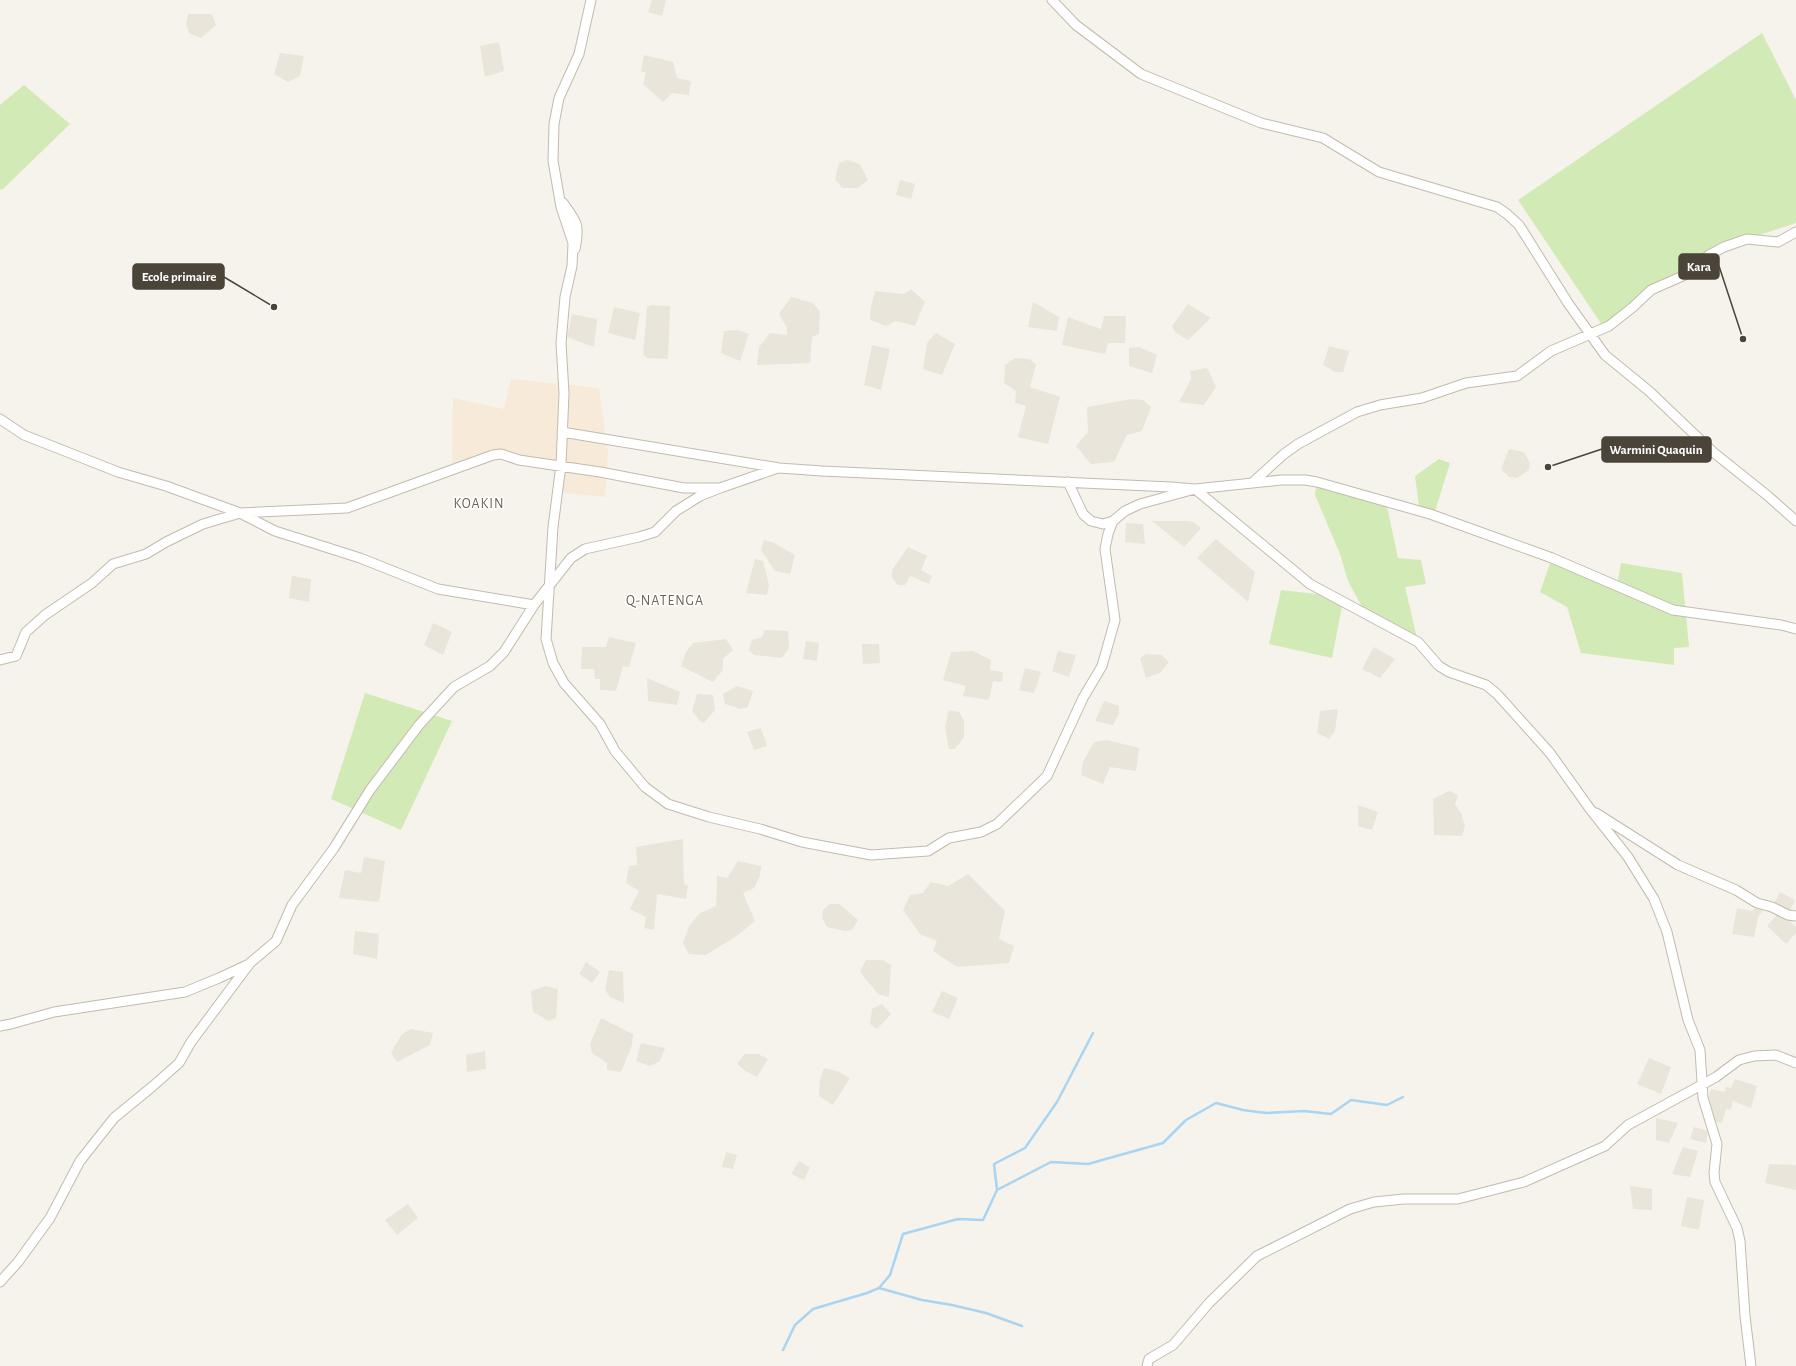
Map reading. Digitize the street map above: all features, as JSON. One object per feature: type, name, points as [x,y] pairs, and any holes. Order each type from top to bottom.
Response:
[{"type":"street","points":[[590,0],[579,54],[559,98],[554,124],[553,161],[559,199],[572,243],[572,266],[565,297],[561,344],[564,393],[561,465],[553,527],[546,639],[553,664],[564,683],[600,724],[615,751],[645,786],[668,804],[709,817],[760,829],[802,842],[871,855],[913,853],[928,850],[949,838],[981,832],[997,824],[1047,776],[1083,698],[1102,666],[1115,620],[1105,549],[1108,534],[1113,521]]},
{"type":"street","points":[[1052,0],[1076,25],[1141,74],[1258,122],[1323,138],[1379,172],[1498,207],[1519,225],[1589,334],[1605,355],[1649,390],[1713,452],[1768,496],[1796,521]]},
{"type":"street","points":[[1252,483],[1284,454],[1298,444],[1357,412],[1380,405],[1422,398],[1466,382],[1517,376],[1551,352],[1609,326],[1633,307],[1650,290],[1685,275],[1709,255],[1724,247],[1747,239],[1778,242],[1796,232]]},
{"type":"street","points":[[0,419],[24,436],[118,472],[166,486],[240,513],[275,531],[360,558],[438,589],[534,605]]},
{"type":"street","points":[[562,432],[779,468],[1195,489],[1281,480],[1305,480],[1317,482],[1430,514],[1552,558],[1673,610],[1781,625],[1796,630]]},
{"type":"street","points":[[0,660],[16,656],[26,632],[45,615],[92,583],[113,564],[146,554],[166,542],[203,524],[240,513],[347,508],[493,455],[501,454],[519,460],[561,465],[684,488],[720,488]]},
{"type":"street","points":[[0,1282],[18,1262],[50,1218],[80,1161],[114,1118],[179,1063],[191,1042],[250,963],[276,941],[292,905],[334,848],[370,790],[419,725],[454,687],[490,666],[504,652],[534,605],[571,558],[585,549],[655,532],[676,511],[700,496],[779,468]]},
{"type":"street","points":[[1068,482],[1083,514],[1091,522],[1103,524],[1113,521],[1125,511],[1140,504],[1195,489]]},
{"type":"street","points":[[1195,489],[1310,584],[1418,642],[1439,666],[1449,672],[1486,685],[1498,694],[1550,753],[1590,809],[1628,857],[1654,899],[1666,932],[1688,1020],[1700,1050],[1703,1098],[1717,1144],[1714,1173],[1715,1182],[1737,1228],[1740,1240],[1745,1316],[1752,1366]]},
{"type":"street","points":[[1590,809],[1678,865],[1736,890],[1757,903],[1772,907],[1788,915],[1796,916]]},
{"type":"street","points":[[0,1026],[54,1012],[185,992],[250,963]]},
{"type":"street","points":[[1147,1366],[1149,1359],[1173,1345],[1209,1303],[1257,1256],[1350,1209],[1374,1202],[1404,1199],[1458,1199],[1524,1182],[1605,1146],[1628,1125],[1716,1077],[1739,1060],[1754,1056],[1776,1055],[1796,1063]]},
{"type":"shaded area","points":[[652,0],[666,0],[662,16],[648,12]]},
{"type":"shaded area","points":[[188,14],[212,14],[216,25],[201,38],[189,33],[186,25]]},
{"type":"shaded area","points":[[499,42],[504,71],[485,77],[480,46]]},
{"type":"shaded area","points":[[280,53],[304,56],[300,76],[288,82],[274,74]]},
{"type":"shaded area","points":[[644,55],[673,62],[677,78],[691,81],[689,95],[672,93],[663,102],[643,84],[646,73],[641,71]]},
{"type":"shaded area","points":[[848,160],[860,164],[868,180],[858,188],[842,188],[835,179],[839,163]]},
{"type":"shaded area","points":[[900,180],[915,184],[911,199],[896,195]]},
{"type":"shaded area","points":[[911,289],[925,302],[915,326],[896,321],[886,326],[870,320],[871,307],[875,291],[904,294]]},
{"type":"shaded area","points":[[791,297],[813,303],[820,312],[819,334],[812,337],[810,363],[757,365],[759,347],[770,333],[787,335],[787,328],[779,314]]},
{"type":"shaded area","points":[[1033,302],[1059,317],[1057,331],[1028,327]]},
{"type":"shaded area","points":[[1188,304],[1211,318],[1188,340],[1176,333],[1172,326]]},
{"type":"shaded area","points":[[651,305],[670,306],[668,359],[647,358],[643,355],[647,307]]},
{"type":"shaded area","points":[[614,307],[640,313],[635,340],[608,333]]},
{"type":"shaded area","points":[[572,314],[597,319],[594,347],[567,337]]},
{"type":"shaded area","points":[[1104,316],[1126,316],[1125,343],[1108,343],[1105,354],[1062,345],[1068,317],[1101,329]]},
{"type":"shaded area","points":[[738,330],[749,334],[740,361],[721,353],[724,331]]},
{"type":"shaded area","points":[[936,333],[955,344],[942,375],[923,369],[927,343]]},
{"type":"shaded area","points":[[872,345],[890,349],[881,390],[864,385]]},
{"type":"shaded area","points":[[1329,346],[1349,351],[1343,372],[1335,372],[1323,365]]},
{"type":"shaded area","points":[[1139,347],[1157,355],[1152,373],[1129,366],[1129,348]]},
{"type":"shaded area","points":[[1015,358],[1029,359],[1036,364],[1030,387],[1060,397],[1048,444],[1018,437],[1026,406],[1015,403],[1016,391],[1004,383],[1005,365]]},
{"type":"shaded area","points":[[1207,368],[1216,387],[1204,405],[1179,402],[1191,379],[1190,371]]},
{"type":"shaded area","points":[[511,379],[599,388],[608,453],[605,497],[557,492],[561,465],[501,454],[452,469],[453,398],[504,409]]},
{"type":"shaded area","points":[[1132,399],[1143,400],[1151,407],[1142,431],[1127,435],[1114,462],[1091,464],[1076,446],[1088,432],[1087,407]]},
{"type":"shaded area","points":[[1509,449],[1524,452],[1530,463],[1529,470],[1517,478],[1509,477],[1501,469]]},
{"type":"shaded area","points":[[1152,521],[1187,521],[1193,522],[1201,528],[1184,547]]},
{"type":"shaded area","points":[[1126,523],[1143,524],[1145,544],[1125,542]]},
{"type":"shaded area","points":[[1216,539],[1255,572],[1248,602],[1197,558]]},
{"type":"shaded area","points":[[764,540],[774,543],[795,555],[790,574],[775,571],[761,550]]},
{"type":"shaded area","points":[[908,547],[927,556],[921,570],[932,576],[929,584],[910,576],[905,585],[898,585],[892,578],[892,570]]},
{"type":"shaded area","points":[[755,559],[763,561],[769,585],[767,595],[746,593]]},
{"type":"shaded area","points":[[292,576],[311,579],[309,602],[289,598]]},
{"type":"shaded area","points":[[433,623],[452,632],[443,655],[424,645]]},
{"type":"shaded area","points":[[765,630],[788,631],[789,648],[782,658],[754,655],[749,650],[752,640],[762,637]]},
{"type":"shaded area","points":[[609,637],[636,643],[629,667],[623,666],[616,691],[600,690],[600,679],[595,679],[594,669],[581,669],[582,647],[606,647]]},
{"type":"shaded area","points":[[726,639],[733,650],[723,659],[723,670],[713,682],[681,666],[686,652],[693,643]]},
{"type":"shaded area","points":[[806,641],[819,643],[817,661],[803,659]]},
{"type":"shaded area","points":[[862,644],[879,644],[880,663],[863,664]]},
{"type":"shaded area","points":[[1374,647],[1395,659],[1380,678],[1362,669]]},
{"type":"shaded area","points":[[973,651],[991,660],[990,670],[1003,672],[1002,682],[993,681],[989,700],[963,696],[966,686],[943,680],[951,652]]},
{"type":"shaded area","points":[[1058,651],[1076,655],[1069,677],[1052,671]]},
{"type":"shaded area","points":[[1146,654],[1162,655],[1169,662],[1160,673],[1146,678],[1140,658]]},
{"type":"shaded area","points":[[1025,668],[1041,672],[1034,693],[1019,690]]},
{"type":"shaded area","points":[[647,678],[680,692],[677,705],[648,701]]},
{"type":"shaded area","points":[[737,686],[753,691],[748,707],[740,709],[725,704],[723,694]]},
{"type":"shaded area","points":[[697,694],[713,695],[715,710],[704,723],[700,721],[692,711]]},
{"type":"shaded area","points":[[1104,701],[1119,706],[1119,713],[1113,725],[1095,721]]},
{"type":"shaded area","points":[[1338,709],[1335,731],[1329,739],[1317,733],[1320,711]]},
{"type":"shaded area","points":[[949,710],[959,712],[964,721],[964,737],[955,749],[949,749],[945,727]]},
{"type":"shaded area","points":[[761,728],[767,746],[754,750],[747,732]]},
{"type":"shaded area","points":[[1107,740],[1139,748],[1136,771],[1110,767],[1103,784],[1081,775],[1083,762],[1094,742]]},
{"type":"shaded area","points":[[1449,791],[1458,795],[1455,804],[1461,813],[1465,826],[1462,836],[1434,835],[1433,799]]},
{"type":"shaded area","points":[[1358,805],[1378,812],[1372,830],[1358,826]]},
{"type":"shaded area","points":[[683,839],[684,884],[688,886],[686,899],[657,894],[654,930],[644,928],[646,917],[630,909],[639,891],[626,883],[629,866],[637,865],[636,847]]},
{"type":"shaded area","points":[[364,857],[385,861],[379,902],[339,898],[345,870],[361,873]]},
{"type":"shaded area","points":[[738,861],[761,866],[760,876],[754,888],[743,893],[755,921],[738,935],[706,955],[689,954],[683,943],[689,926],[700,913],[716,906],[717,876],[727,878]]},
{"type":"shaded area","points":[[968,874],[1005,911],[999,939],[1014,946],[1009,963],[957,967],[933,951],[937,941],[920,934],[903,910],[910,895],[923,893],[931,882],[948,886]]},
{"type":"shaded area","points":[[1780,892],[1795,900],[1788,915],[1781,912],[1796,927],[1796,933],[1786,944],[1767,926],[1780,911],[1772,907]]},
{"type":"shaded area","points":[[830,904],[839,904],[858,920],[852,930],[845,931],[827,927],[822,918],[823,910]]},
{"type":"shaded area","points":[[1757,907],[1763,911],[1758,917],[1754,937],[1732,934],[1737,908],[1752,911]]},
{"type":"shaded area","points":[[355,931],[379,934],[377,959],[353,954]]},
{"type":"shaded area","points":[[866,960],[883,960],[891,965],[889,997],[878,994],[860,971]]},
{"type":"shaded area","points":[[586,962],[600,972],[592,983],[579,974]]},
{"type":"shaded area","points":[[609,970],[623,972],[624,1003],[610,997],[605,990]]},
{"type":"shaded area","points":[[545,986],[558,989],[556,1018],[549,1021],[533,1012],[531,991]]},
{"type":"shaded area","points":[[942,991],[958,998],[949,1019],[932,1012]]},
{"type":"shaded area","points":[[882,1004],[891,1014],[877,1029],[870,1024],[872,1009]]},
{"type":"shaded area","points":[[601,1018],[633,1034],[632,1045],[621,1072],[607,1070],[607,1063],[592,1053],[590,1044]]},
{"type":"shaded area","points":[[411,1029],[433,1033],[430,1045],[397,1062],[391,1053],[402,1034]]},
{"type":"shaded area","points":[[641,1043],[665,1048],[660,1061],[650,1066],[636,1061]]},
{"type":"shaded area","points":[[485,1051],[486,1069],[467,1072],[466,1055]]},
{"type":"shaded area","points":[[745,1054],[758,1054],[768,1059],[757,1077],[745,1071],[737,1064]]},
{"type":"shaded area","points":[[1649,1058],[1671,1067],[1661,1094],[1637,1084]]},
{"type":"shaded area","points":[[824,1068],[837,1071],[850,1078],[833,1105],[819,1096],[820,1079]]},
{"type":"shaded area","points":[[1735,1079],[1757,1086],[1751,1108],[1733,1101],[1731,1110],[1726,1109],[1722,1123],[1716,1122],[1708,1100],[1711,1089],[1725,1092],[1726,1087],[1731,1088]]},
{"type":"shaded area","points":[[1656,1118],[1678,1123],[1669,1143],[1656,1140]]},
{"type":"shaded area","points":[[1694,1127],[1708,1131],[1706,1143],[1690,1139]]},
{"type":"shaded area","points":[[1683,1147],[1698,1151],[1690,1177],[1672,1174]]},
{"type":"shaded area","points":[[726,1152],[737,1155],[733,1169],[722,1167]]},
{"type":"shaded area","points":[[799,1161],[810,1167],[804,1180],[791,1174]]},
{"type":"shaded area","points":[[1769,1164],[1796,1165],[1796,1190],[1765,1183]]},
{"type":"shaded area","points":[[1630,1186],[1652,1189],[1652,1210],[1633,1209]]},
{"type":"shaded area","points":[[1687,1197],[1704,1200],[1699,1230],[1681,1226]]},
{"type":"shaded area","points":[[408,1204],[418,1218],[397,1235],[385,1220]]},
{"type":"green space","points":[[1762,33],[1796,100],[1796,223],[1747,239],[1651,290],[1604,328],[1518,200]]},
{"type":"green space","points":[[24,85],[70,124],[2,190],[0,189],[0,105]]},
{"type":"green space","points":[[1439,459],[1450,463],[1435,511],[1419,506],[1415,476]]},
{"type":"green space","points":[[1317,482],[1386,502],[1398,558],[1421,560],[1426,584],[1405,587],[1418,642],[1366,614],[1348,581],[1340,554],[1315,495]]},
{"type":"green space","points":[[1552,558],[1617,586],[1621,563],[1682,573],[1689,647],[1674,648],[1674,665],[1581,653],[1567,607],[1540,592]]},
{"type":"green space","points":[[1281,590],[1333,596],[1343,601],[1332,658],[1269,644]]},
{"type":"green space","points":[[365,693],[452,721],[401,830],[331,799]]},
{"type":"waterway","points":[[997,1190],[994,1164],[1025,1148],[1057,1102],[1093,1033]]},
{"type":"waterway","points":[[783,1350],[795,1325],[813,1309],[879,1288],[890,1275],[903,1234],[958,1219],[983,1220],[997,1190],[1051,1162],[1088,1164],[1163,1143],[1186,1120],[1216,1103],[1243,1110],[1266,1113],[1304,1111],[1331,1114],[1351,1100],[1387,1105],[1403,1097]]},
{"type":"waterway","points":[[879,1288],[922,1300],[986,1313],[1022,1326]]},
{"type":"place","name":"Ecole primaire","points":[[274,307]]},
{"type":"place","name":"Kara","points":[[1743,339]]},
{"type":"place","name":"Warmini Quaquin","points":[[1548,467]]},
{"type":"district","name":"KOAKIN","points":[[479,504]]},
{"type":"district","name":"Q-NATENGA","points":[[665,601]]}]
